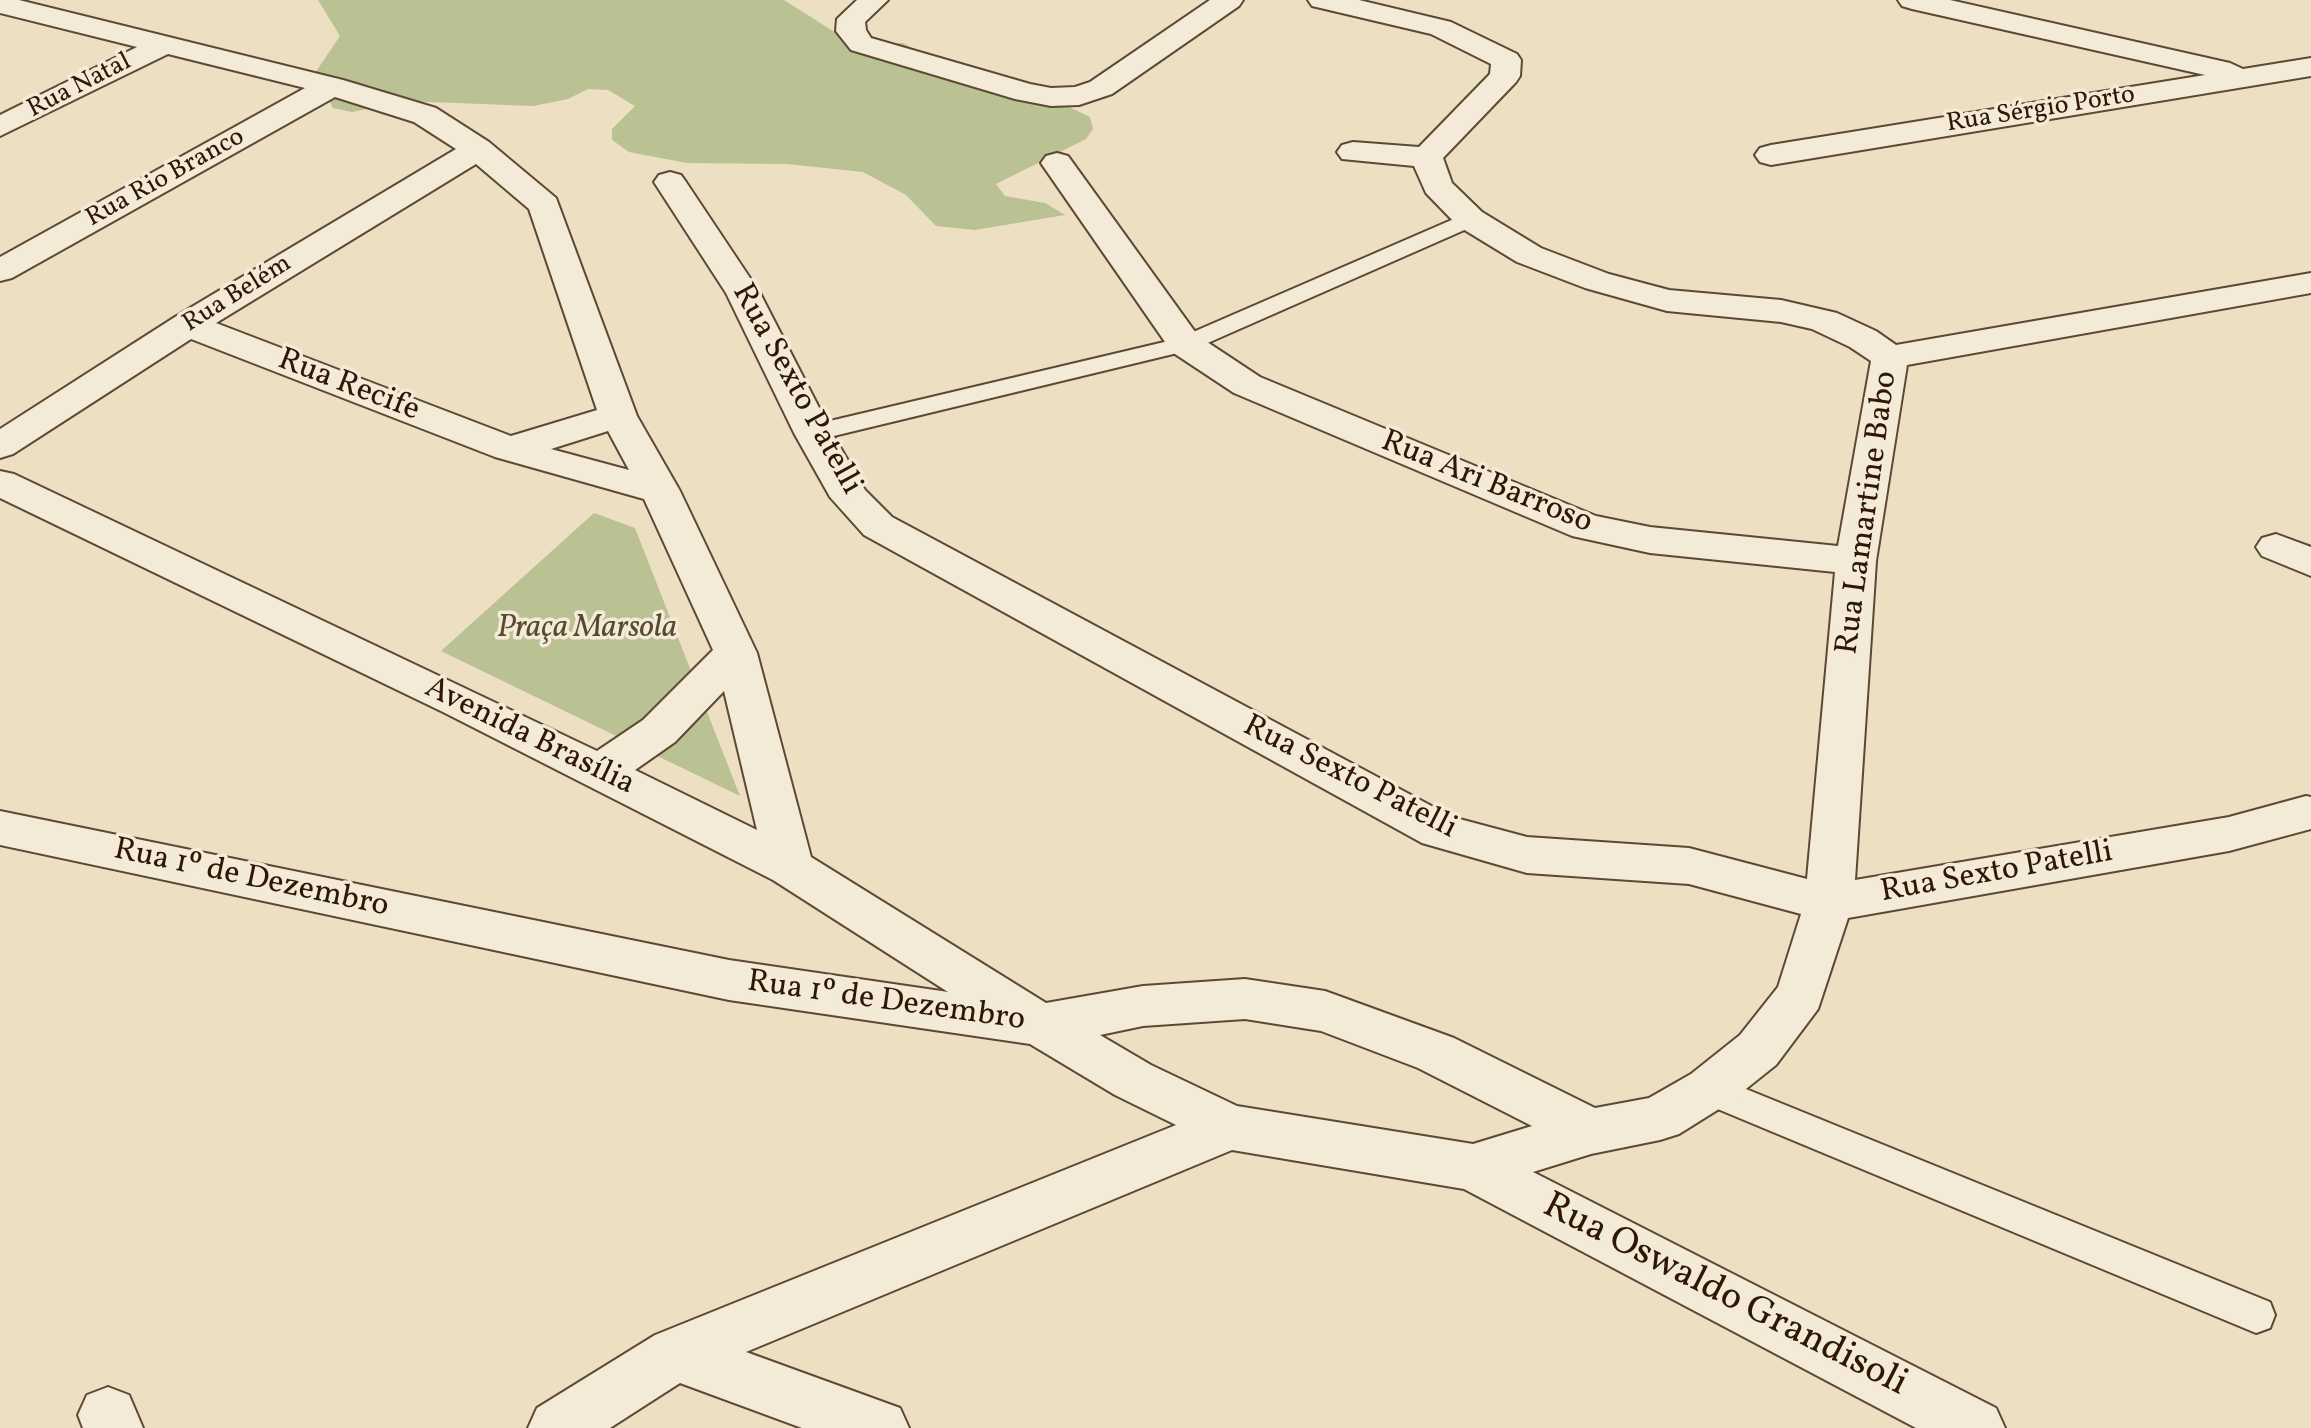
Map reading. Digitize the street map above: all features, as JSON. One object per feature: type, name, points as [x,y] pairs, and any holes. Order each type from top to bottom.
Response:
[{"type":"street","points":[[874,0],[851,19],[851,31],[861,44],[1026,93],[1051,97],[1079,96],[1101,88],[1229,0]]},
{"type":"street","points":[[1322,0],[1441,28],[1506,60],[1505,76],[1427,157],[1353,152]]},
{"type":"street","points":[[1912,0],[2252,77]]},
{"type":"street","points":[[2,7],[332,86],[425,115],[478,149],[544,205],[618,416],[660,491],[736,653],[790,867]]},
{"type":"street","name":"Rua Natal","points":[[0,127],[161,46]]},
{"type":"street","name":"Rua Sérgio Porto","points":[[1771,155],[2311,67]]},
{"type":"street","name":"Rua Rio Branco","points":[[0,271],[332,86]]},
{"type":"street","name":"Rua Belém","points":[[0,446],[188,325],[478,149]]},
{"type":"street","points":[[1427,157],[1437,186],[1470,219],[1529,255],[1597,281],[1667,300],[1781,311],[1824,321],[1863,339],[1890,357]]},
{"type":"street","name":"Rua Ari Barroso","points":[[1057,163],[1185,344],[1247,385],[1586,527],[1650,540],[1856,561]]},
{"type":"street","name":"Rua Sexto Patelli","points":[[670,182],[743,293],[813,433],[850,497],[878,526],[1438,831],[1527,855],[1689,866],[1829,903],[2229,834],[2309,812]]},
{"type":"street","name":"Rua Lamartine Babo","points":[[1829,903],[1856,561],[1890,357],[2311,283]]},
{"type":"street","name":"Rua Recife","points":[[188,325],[509,449],[660,491]]},
{"type":"street","points":[[509,449],[618,416]]},
{"type":"street","name":"Avenida Brasília","points":[[0,483],[460,702],[790,867],[1040,1025]]},
{"type":"street","points":[[598,772],[659,731],[736,653]]},
{"type":"street","name":"Rua 1º de Dezembro","points":[[0,828],[729,980],[1040,1025],[1133,1080],[1230,1127],[1473,1167],[1591,1131],[1660,1118],[1709,1089],[1758,1050],[1800,995],[1829,903]]},
{"type":"street","points":[[1040,1025],[1143,1006],[1245,999],[1325,1011],[1436,1053],[1591,1131]]},
{"type":"street","points":[[558,1428],[675,1354],[1230,1127]]},
{"type":"street","name":"Rua Oswaldo Grandisoli","points":[[1473,1167],[1975,1428]]},
{"type":"street","points":[[675,1354],[879,1428]]},
{"type":"lane","points":[[813,433],[1185,344],[1470,219]]},
{"type":"lane","points":[[1709,1089],[2256,1315]]},
{"type":"green space","points":[[318,0],[784,0],[844,38],[870,45],[903,43],[967,80],[1065,105],[1090,117],[1093,129],[1086,139],[996,184],[1005,196],[1045,203],[1065,215],[975,230],[936,226],[906,195],[863,172],[787,164],[687,163],[629,152],[612,140],[612,129],[635,106],[608,90],[588,89],[568,99],[533,106],[404,101],[352,112],[333,108],[315,73],[340,36]]},
{"type":"green space","name":"Praça Marsola","points":[[594,513],[635,528],[740,796],[441,651]]}]
